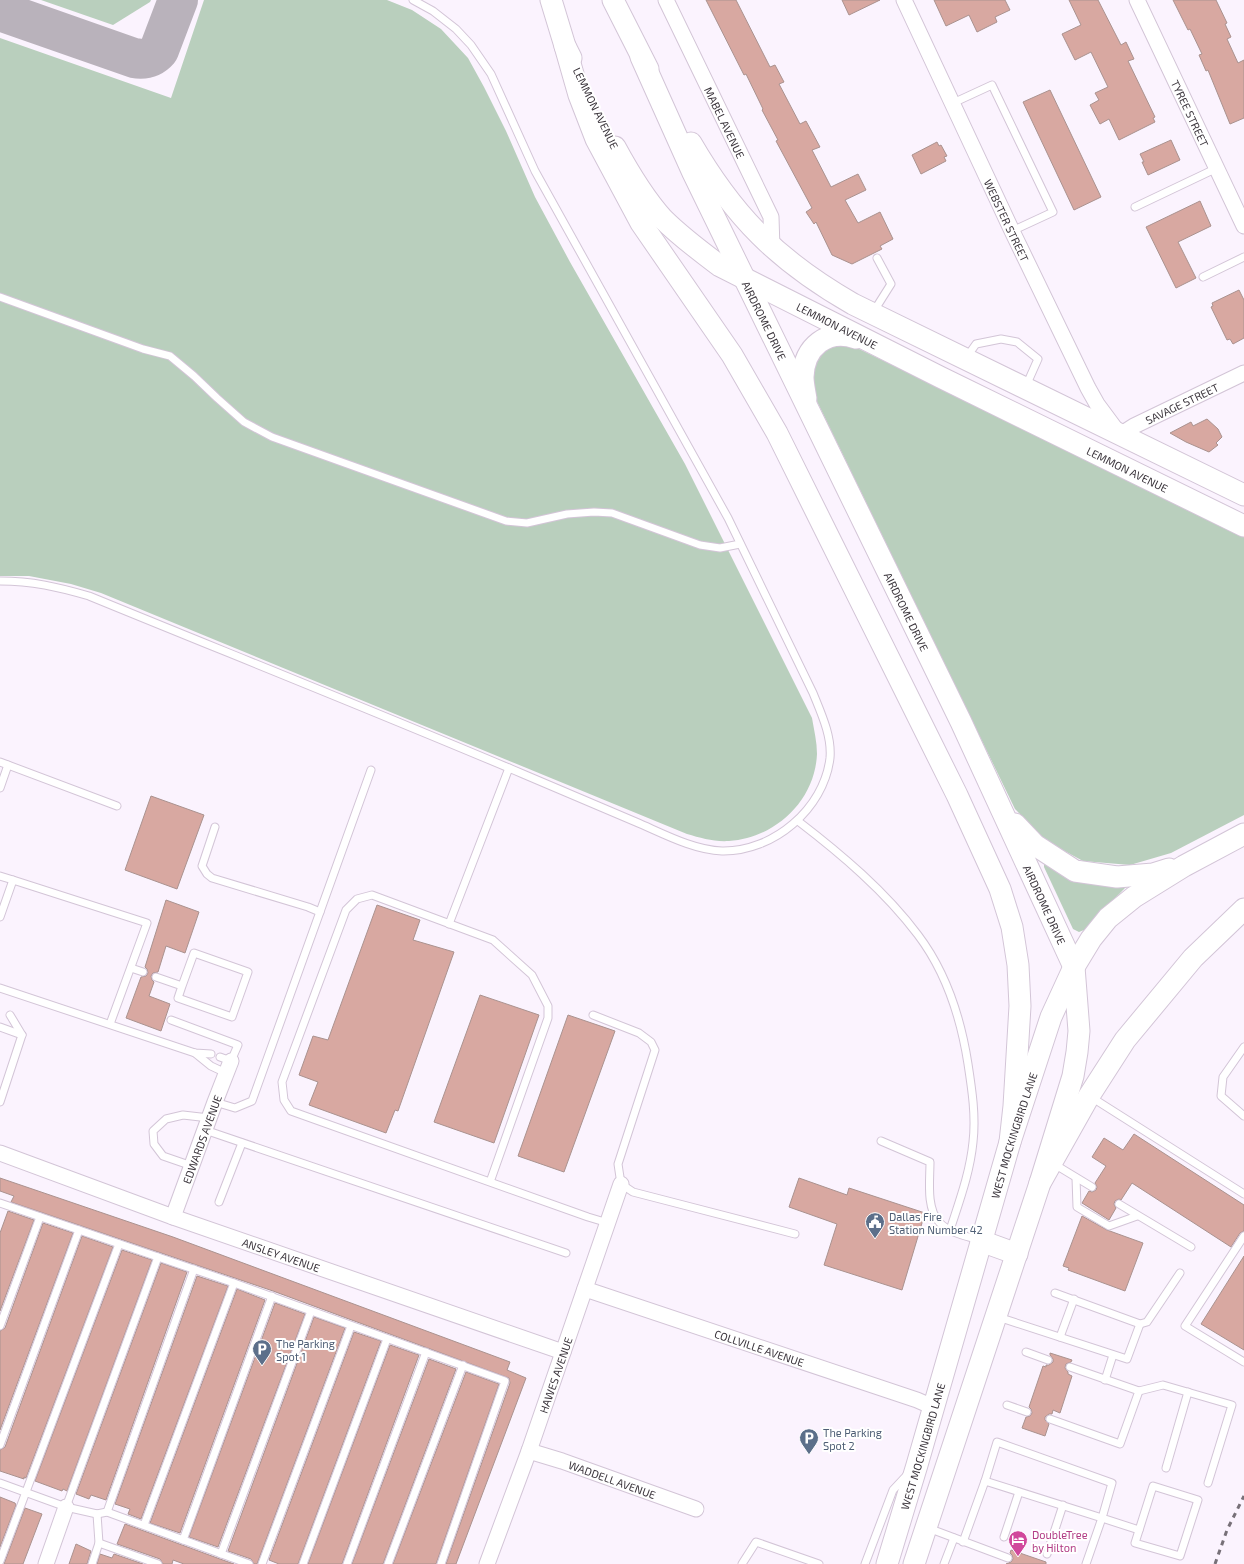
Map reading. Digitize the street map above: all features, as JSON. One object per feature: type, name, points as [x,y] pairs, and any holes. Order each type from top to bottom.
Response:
[{"type":"main road","name":"LEMMON AVENUE","points":[[551,0],[565,46],[611,141],[625,166],[662,218],[694,247],[720,266],[871,343],[1108,461],[1244,526]]},
{"type":"main road","points":[[613,0],[641,57],[695,150],[725,196],[740,215],[772,248],[802,272],[826,289],[873,313],[1244,495]]},
{"type":"main road","points":[[565,46],[579,95],[596,140],[642,223],[732,355],[767,414],[957,795],[1000,889],[1012,927],[1018,965],[1020,1006],[1014,1106],[1010,1142]]},
{"type":"main road","name":"AIRDROME DRIVE","points":[[641,57],[693,173],[808,411],[958,715],[1074,967],[1079,1031],[1077,1052],[1073,1076],[1040,1183]]},
{"type":"main road","points":[[808,411],[803,377],[806,360],[812,349],[822,340],[835,335],[847,335],[871,343]]},
{"type":"main road","points":[[1108,461],[1120,435]]},
{"type":"main road","points":[[1002,809],[1035,845],[1075,871],[1117,877],[1153,874],[1184,866]]},
{"type":"main road","name":"WEST MOCKINGBIRD LANE","points":[[886,1564],[917,1465],[1010,1142],[1051,1017],[1074,967],[1108,918],[1134,897],[1184,866],[1244,834]]},
{"type":"main road","points":[[914,1564],[1040,1183],[1089,1096],[1125,1040],[1193,958],[1244,909]]},
{"type":"main road","points":[[981,1241],[1017,1254]]},
{"type":"main road","points":[[901,1518],[927,1528]]},
{"type":"street","name":"MABEL AVENUE","points":[[666,0],[771,216],[772,248]]},
{"type":"street","name":"WEBSTER STREET","points":[[904,0],[1012,231],[1088,388],[1097,404],[1120,435]]},
{"type":"street","name":"TYREE STREET","points":[[1137,0],[1244,226]]},
{"type":"street","name":"SAVAGE STREET","points":[[1120,435],[1134,426],[1244,373]]},
{"type":"street","name":"EDWARDS AVENUE","points":[[173,1217],[215,1102],[226,1064]]},
{"type":"street","name":"ANSLEY AVENUE","points":[[0,1153],[173,1217],[563,1352]]},
{"type":"street","name":"HAWES AVENUE","points":[[487,1564],[529,1451],[621,1184]]},
{"type":"street","name":"COLLVILLE AVENUE","points":[[585,1289],[917,1400],[933,1407]]},
{"type":"street","name":"WADDELL AVENUE","points":[[529,1451],[696,1509]]},
{"type":"street","points":[[46,1564],[66,1507]]},
{"type":"lane","points":[[0,581],[58,587],[89,596],[509,768],[687,844],[721,851],[746,848],[775,837],[798,820],[813,803],[825,778],[830,756],[824,718],[740,544],[688,444],[566,230],[535,172],[491,74],[471,45],[456,29],[433,11],[413,0]]},
{"type":"lane","points":[[953,103],[992,85],[1053,212],[1012,231]]},
{"type":"lane","points":[[1135,207],[1216,168]]},
{"type":"lane","points":[[1203,277],[1244,256]]},
{"type":"lane","points":[[873,313],[891,284],[877,258]]},
{"type":"lane","points":[[0,297],[143,349],[170,356],[244,422],[272,437],[506,521],[527,523],[567,514],[594,512],[612,513],[700,545],[720,548],[740,544]]},
{"type":"lane","points":[[966,359],[976,344],[1001,339],[1017,342],[1038,359],[1026,388]]},
{"type":"lane","points":[[0,762],[117,806]]},
{"type":"lane","points":[[0,788],[8,765]]},
{"type":"lane","points":[[449,924],[509,768]]},
{"type":"lane","points":[[215,1102],[235,1108],[252,1101],[371,770]]},
{"type":"lane","points":[[798,820],[862,874],[908,924],[918,936],[938,969],[953,1002],[964,1041],[972,1090],[974,1118],[973,1142],[969,1168],[950,1230]]},
{"type":"lane","points":[[215,827],[202,866],[207,874],[212,878],[320,912]]},
{"type":"lane","points":[[0,876],[147,923],[110,1024]]},
{"type":"lane","points":[[0,917],[13,880]]},
{"type":"lane","points":[[490,1182],[548,1018],[548,1006],[532,976],[492,940],[372,895],[357,900],[346,910],[282,1082],[284,1100],[291,1112],[490,1182],[608,1223]]},
{"type":"lane","points":[[194,953],[248,972],[232,1017],[178,998],[182,986],[194,953]]},
{"type":"lane","points":[[131,968],[143,972]]},
{"type":"lane","points":[[156,977],[182,986]]},
{"type":"lane","points":[[0,988],[195,1053],[211,1054]]},
{"type":"lane","points":[[0,1102],[22,1035],[10,1015]]},
{"type":"lane","points":[[593,1015],[639,1033],[651,1042],[655,1050],[618,1164],[621,1184],[633,1192],[795,1234]]},
{"type":"lane","points":[[171,1020],[238,1045],[226,1064],[211,1066],[195,1053]]},
{"type":"lane","points":[[0,1027],[22,1035]]},
{"type":"lane","points":[[1244,1047],[1222,1077],[1221,1096],[1244,1116]]},
{"type":"lane","points":[[1089,1096],[1244,1194]]},
{"type":"lane","points":[[192,1166],[163,1156],[154,1144],[154,1131],[166,1119],[184,1115],[207,1124],[242,1143],[566,1253]]},
{"type":"lane","points":[[881,1141],[930,1162],[931,1203],[939,1222],[950,1230],[981,1241]]},
{"type":"lane","points":[[220,1202],[242,1143]]},
{"type":"lane","points":[[1052,1162],[1092,1187]]},
{"type":"lane","points":[[1076,1178],[1077,1207],[1109,1226],[1137,1216]]},
{"type":"lane","points":[[1119,1204],[1191,1247]]},
{"type":"lane","points":[[1,1205],[40,1216],[272,1296],[505,1381],[441,1564]]},
{"type":"lane","points":[[0,1326],[40,1216]]},
{"type":"lane","points":[[0,1445],[79,1230]]},
{"type":"lane","points":[[1244,1236],[1185,1326],[1244,1362]]},
{"type":"lane","points":[[0,1561],[119,1244]]},
{"type":"lane","points":[[66,1507],[158,1257]]},
{"type":"lane","points":[[107,1512],[194,1269]]},
{"type":"lane","points":[[1055,1293],[1140,1324],[1146,1322],[1180,1273]]},
{"type":"lane","points":[[144,1525],[234,1283]]},
{"type":"lane","points":[[183,1540],[272,1296]]},
{"type":"lane","points":[[1060,1337],[1074,1300]]},
{"type":"lane","points":[[221,1554],[311,1311]]},
{"type":"lane","points":[[996,1316],[1127,1359],[1140,1324]]},
{"type":"lane","points":[[262,1564],[351,1326]]},
{"type":"lane","points":[[303,1564],[387,1339]]},
{"type":"lane","points":[[346,1564],[426,1352]]},
{"type":"lane","points":[[1026,1352],[1048,1360]]},
{"type":"lane","points":[[1105,1380],[1113,1355]]},
{"type":"lane","points":[[388,1564],[463,1365]]},
{"type":"lane","points":[[1070,1367],[1139,1391],[1163,1385],[1232,1405],[1208,1483]]},
{"type":"lane","points":[[1050,1419],[1120,1444],[1139,1391]]},
{"type":"lane","points":[[1166,1468],[1188,1392]]},
{"type":"lane","points":[[1007,1404],[1027,1412]]},
{"type":"lane","points":[[963,1542],[997,1442],[1112,1483],[1102,1518],[1086,1562]]},
{"type":"lane","points":[[865,1564],[893,1490],[917,1465]]},
{"type":"lane","points":[[985,1481],[1139,1530]]},
{"type":"lane","points":[[0,1483],[66,1507],[97,1514],[107,1512],[249,1564]]},
{"type":"lane","points":[[1153,1486],[1198,1500],[1180,1556],[1135,1543],[1139,1530],[1153,1486]]},
{"type":"lane","points":[[1004,1538],[1019,1492]]},
{"type":"lane","points":[[1046,1554],[1063,1505]]},
{"type":"lane","points":[[92,1564],[99,1544],[97,1514]]},
{"type":"lane","points":[[927,1528],[1008,1558]]},
{"type":"lane","points":[[944,1564],[954,1538]]},
{"type":"lane","points":[[742,1564],[756,1542],[819,1564]]},
{"type":"lane","points":[[99,1544],[139,1561],[158,1564]]},
{"type":"green space","points":[[41,0],[151,0],[113,25]]},
{"type":"green space","points":[[204,0],[387,0],[412,10],[441,29],[468,58],[506,131],[535,197],[570,262],[685,464],[812,718],[817,750],[815,771],[809,787],[800,801],[790,814],[777,825],[762,833],[729,841],[713,840],[687,834],[101,593],[71,584],[29,576],[0,576],[0,38],[171,98]]},
{"type":"green space","points":[[838,345],[857,348],[1244,534],[1244,815],[1171,853],[1130,865],[1083,861],[1046,841],[1015,809],[808,383],[822,351]]},
{"type":"green space","points":[[1044,864],[1049,864],[1125,885],[1126,887],[1084,930],[1079,932],[1073,929],[1044,867]]},
{"type":"building","points":[[706,0],[736,0],[770,67],[775,65],[784,82],[779,84],[800,124],[806,121],[820,147],[812,150],[831,187],[858,174],[866,190],[845,200],[858,223],[880,212],[893,239],[880,246],[882,249],[852,264],[832,255],[816,222],[814,224],[806,212],[812,208],[776,141],[778,140],[762,110],[763,109],[746,74],[744,75]]},
{"type":"building","points":[[842,0],[880,0],[849,15]]},
{"type":"building","points":[[934,0],[1005,0],[1010,10],[995,17],[997,22],[977,32],[969,15],[946,26]]},
{"type":"building","points":[[1069,0],[1098,0],[1121,45],[1126,42],[1134,59],[1128,61],[1155,117],[1153,118],[1155,122],[1119,140],[1109,119],[1100,124],[1090,105],[1099,100],[1095,93],[1108,87],[1091,52],[1075,60],[1062,34],[1081,25]]},
{"type":"building","points":[[1173,0],[1216,0],[1227,23],[1225,24],[1231,37],[1227,39],[1238,63],[1244,60],[1244,118],[1230,124],[1208,70],[1206,71],[1199,55],[1202,54],[1190,29],[1188,30]]},
{"type":"building","points":[[1050,90],[1101,197],[1074,210],[1023,102]]},
{"type":"building","points":[[1171,140],[1180,160],[1148,175],[1140,154]]},
{"type":"building","points":[[937,142],[939,146],[941,145],[947,156],[944,157],[946,161],[921,174],[912,155]]},
{"type":"building","points":[[1200,201],[1211,226],[1178,242],[1196,278],[1176,288],[1146,227]]},
{"type":"building","points":[[1239,290],[1244,300],[1244,338],[1233,344],[1230,339],[1227,340],[1211,307],[1213,306],[1212,303]]},
{"type":"building","points":[[1207,419],[1218,429],[1222,437],[1216,443],[1218,445],[1209,452],[1170,433],[1191,422],[1193,426]]},
{"type":"building","points":[[151,796],[204,815],[177,889],[125,870]]},
{"type":"building","points":[[166,900],[199,912],[185,953],[166,946],[158,972],[153,973],[151,976],[154,982],[149,996],[170,1004],[161,1031],[126,1018],[141,977],[146,976],[148,973],[145,967]]},
{"type":"building","points":[[377,905],[420,920],[413,940],[454,952],[398,1111],[395,1110],[386,1133],[309,1105],[318,1082],[299,1075],[313,1036],[328,1040]]},
{"type":"building","points":[[480,995],[539,1015],[494,1143],[434,1122]]},
{"type":"building","points":[[568,1015],[615,1031],[564,1172],[518,1156]]},
{"type":"building","points":[[1134,1134],[1244,1205],[1244,1231],[1240,1233],[1231,1247],[1132,1183],[1121,1200],[1119,1199],[1115,1201],[1114,1204],[1116,1208],[1109,1220],[1082,1203],[1089,1191],[1092,1192],[1096,1190],[1097,1187],[1095,1183],[1106,1166],[1092,1157],[1104,1138],[1123,1150]]},
{"type":"building","points":[[0,1178],[173,1237],[510,1362],[507,1370],[526,1378],[456,1564],[446,1564],[510,1383],[509,1378],[273,1291],[11,1202],[14,1196],[0,1191]]},
{"type":"building","name":"Dallas Fire Station Number 42","points":[[799,1178],[847,1195],[849,1188],[925,1213],[902,1290],[824,1265],[837,1224],[789,1207]]},
{"type":"building","points":[[8,1211],[34,1220],[0,1311],[0,1233]]},
{"type":"building","points":[[1082,1216],[1107,1230],[1143,1243],[1125,1291],[1068,1270],[1069,1268],[1063,1266]]},
{"type":"building","points":[[43,1223],[73,1233],[0,1430],[0,1331],[5,1328]]},
{"type":"building","points":[[82,1236],[113,1247],[26,1478],[24,1477],[24,1479],[0,1471],[0,1450],[5,1447]]},
{"type":"building","points":[[122,1250],[152,1260],[67,1491],[63,1489],[62,1491],[35,1481]]},
{"type":"building","points":[[1244,1256],[1244,1350],[1201,1324]]},
{"type":"building","points":[[161,1263],[187,1272],[106,1500],[91,1495],[89,1499],[76,1494]]},
{"type":"building","points":[[197,1276],[228,1286],[141,1519],[128,1514],[130,1509],[115,1504]]},
{"type":"building","points":[[237,1289],[265,1300],[180,1533],[150,1523]]},
{"type":"building","points":[[275,1303],[305,1314],[218,1547],[189,1537]]},
{"type":"building","points":[[314,1317],[345,1328],[257,1564],[254,1564],[251,1559],[228,1551]]},
{"type":"building","points":[[354,1332],[381,1341],[298,1564],[279,1564],[269,1560]]},
{"type":"building","points":[[390,1345],[419,1355],[342,1564],[308,1564]]},
{"type":"building","points":[[1050,1353],[1072,1360],[1066,1364],[1065,1368],[1068,1374],[1072,1376],[1060,1413],[1053,1410],[1052,1414],[1045,1417],[1045,1420],[1049,1424],[1045,1436],[1022,1428],[1026,1417],[1030,1416],[1032,1413],[1029,1407],[1043,1366],[1046,1367],[1046,1365],[1053,1362]]},
{"type":"building","points":[[429,1359],[456,1369],[383,1564],[352,1564]]},
{"type":"building","points":[[466,1372],[499,1384],[436,1564],[393,1564]]},
{"type":"building","points":[[0,1497],[15,1503],[16,1505],[0,1547]]},
{"type":"building","points":[[25,1508],[42,1514],[23,1564],[4,1564]]},
{"type":"building","points":[[125,1524],[234,1564],[184,1564],[173,1560],[172,1564],[163,1564],[160,1559],[117,1544]]},
{"type":"building","points":[[76,1544],[91,1551],[87,1564],[69,1564]]},
{"type":"building","name":"DoubleTree by Hilton","points":[[1011,1550],[1046,1562],[1046,1564],[1006,1564],[1011,1562],[1013,1559],[1010,1553]]},
{"type":"building","points":[[100,1554],[112,1558],[114,1554],[143,1564],[97,1564]]},
{"type":"taxiway","points":[[0,11],[134,58],[142,59],[151,57],[159,50],[178,0]]},
{"type":"railway","points":[[1215,1564],[1227,1530],[1244,1496]]},
{"type":"place","name":"Dallas Fire Station Number 42","points":[[875,1239]]},
{"type":"place","name":"The Parking Spot 1","points":[[262,1366]]},
{"type":"place","name":"The Parking Spot 2","points":[[809,1455]]},
{"type":"place","name":"DoubleTree by Hilton","points":[[1018,1557]]}]
